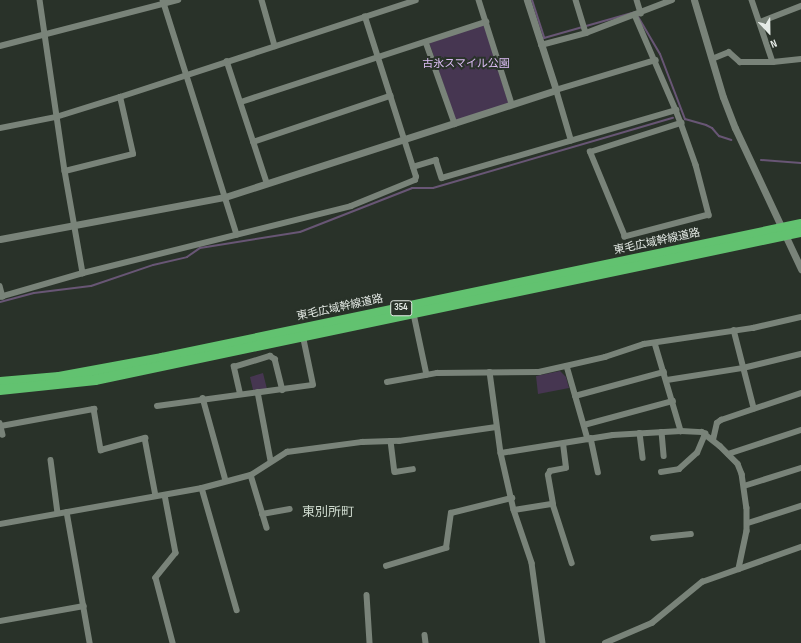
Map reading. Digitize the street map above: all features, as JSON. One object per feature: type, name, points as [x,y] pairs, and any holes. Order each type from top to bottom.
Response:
[{"type":"highway","name":"東毛広域幹線道路","points":[[0,390],[95,380],[414,314],[785,231],[801,224]]},
{"type":"highway","name":"東毛広域幹線道路","points":[[0,382],[59,377],[162,358],[785,231],[801,232]]},
{"type":"street","points":[[40,0],[56,117],[83,273]]},
{"type":"street","points":[[0,46],[163,2],[178,0]]},
{"type":"street","points":[[262,0],[275,46]]},
{"type":"street","points":[[0,128],[56,117],[365,18],[414,0]]},
{"type":"street","points":[[479,0],[512,104]]},
{"type":"street","points":[[527,0],[571,141]]},
{"type":"street","points":[[576,0],[586,32]]},
{"type":"street","points":[[637,0],[641,13]]},
{"type":"street","points":[[541,45],[586,32],[641,13],[672,0]]},
{"type":"street","points":[[694,0],[735,128],[785,231],[801,269]]},
{"type":"street","points":[[752,0],[773,62]]},
{"type":"street","points":[[163,2],[237,235]]},
{"type":"street","points":[[760,22],[801,6]]},
{"type":"street","points":[[635,15],[656,60],[681,123],[696,165],[709,215],[625,237],[590,152],[681,123]]},
{"type":"street","points":[[0,286],[1,297],[83,273],[351,206],[415,180],[413,167],[405,140],[365,18]]},
{"type":"street","points":[[241,102],[486,22]]},
{"type":"street","points":[[426,42],[455,124]]},
{"type":"street","points":[[712,59],[730,52],[740,62],[773,62],[801,59]]},
{"type":"street","points":[[0,239],[225,197],[455,124],[556,90],[656,60]]},
{"type":"street","points":[[227,61],[267,183]]},
{"type":"street","points":[[253,142],[390,96]]},
{"type":"street","points":[[65,171],[133,154],[120,97]]},
{"type":"street","points":[[413,167],[436,160],[442,178],[676,110]]},
{"type":"street","points":[[414,314],[427,375]]},
{"type":"street","points":[[388,382],[427,375],[490,372],[534,372],[567,366],[655,343],[801,317]]},
{"type":"street","points":[[734,330],[754,408]]},
{"type":"street","points":[[157,406],[203,398],[283,390],[313,385],[303,337]]},
{"type":"street","points":[[655,343],[681,431]]},
{"type":"street","points":[[667,380],[743,368],[801,354]]},
{"type":"street","points":[[240,394],[234,367],[270,356],[276,359],[283,390]]},
{"type":"street","points":[[567,366],[575,396],[590,439],[598,472]]},
{"type":"street","points":[[490,372],[496,427],[501,453],[514,510],[532,563],[543,643]]},
{"type":"street","points":[[575,396],[664,372]]},
{"type":"street","points":[[258,392],[271,461]]},
{"type":"street","points":[[713,440],[718,421],[801,393]]},
{"type":"street","points":[[203,398],[226,481]]},
{"type":"street","points":[[584,424],[673,401]]},
{"type":"street","points":[[3,435],[0,424],[94,409],[101,450],[145,438],[156,496]]},
{"type":"street","points":[[0,524],[202,488],[251,475],[287,452],[362,442],[391,442],[496,427]]},
{"type":"street","points":[[728,454],[801,430]]},
{"type":"street","points":[[501,453],[640,433],[681,431],[705,434],[728,454],[740,468],[744,486],[748,523],[739,569]]},
{"type":"street","points":[[662,432],[664,456]]},
{"type":"street","points":[[640,433],[643,458]]},
{"type":"street","points":[[661,472],[679,469],[697,453],[705,434]]},
{"type":"street","points":[[391,442],[395,472],[413,469]]},
{"type":"street","points":[[563,445],[566,468],[550,471],[548,475],[553,504],[572,563]]},
{"type":"street","points":[[51,460],[58,513]]},
{"type":"street","points":[[744,486],[801,468]]},
{"type":"street","points":[[251,475],[267,528]]},
{"type":"street","points":[[202,488],[237,610]]},
{"type":"street","points":[[165,495],[176,553],[156,578],[173,643]]},
{"type":"street","points":[[386,566],[446,548],[451,513],[512,498]]},
{"type":"street","points":[[514,510],[553,504]]},
{"type":"street","points":[[748,523],[801,506]]},
{"type":"street","points":[[262,514],[290,509]]},
{"type":"street","points":[[67,512],[90,643]]},
{"type":"street","points":[[653,538],[690,534]]},
{"type":"street","points":[[605,643],[652,623],[702,582],[801,547]]},
{"type":"street","points":[[367,595],[370,643]]},
{"type":"street","points":[[0,621],[84,606]]},
{"type":"street","points":[[425,635],[426,643]]},
{"type":"green space","name":"古氷スマイル公園","points":[[484,25],[509,105],[456,121],[429,42]]},
{"type":"green space","points":[[560,371],[566,377],[569,388],[538,394],[536,376]]},
{"type":"green space","points":[[263,373],[267,389],[253,390],[250,377]]},
{"type":"waterway","points":[[532,0],[544,38],[635,12]]},
{"type":"waterway","points":[[637,15],[660,54],[685,119],[706,125],[712,128],[719,136],[731,140]]},
{"type":"waterway","points":[[0,302],[34,293],[91,286],[153,265],[187,257],[200,248],[300,232],[412,188],[433,188],[673,118]]},
{"type":"waterway","points":[[761,160],[801,163]]},
{"type":"district","name":"東別所町","points":[[328,512]]}]
